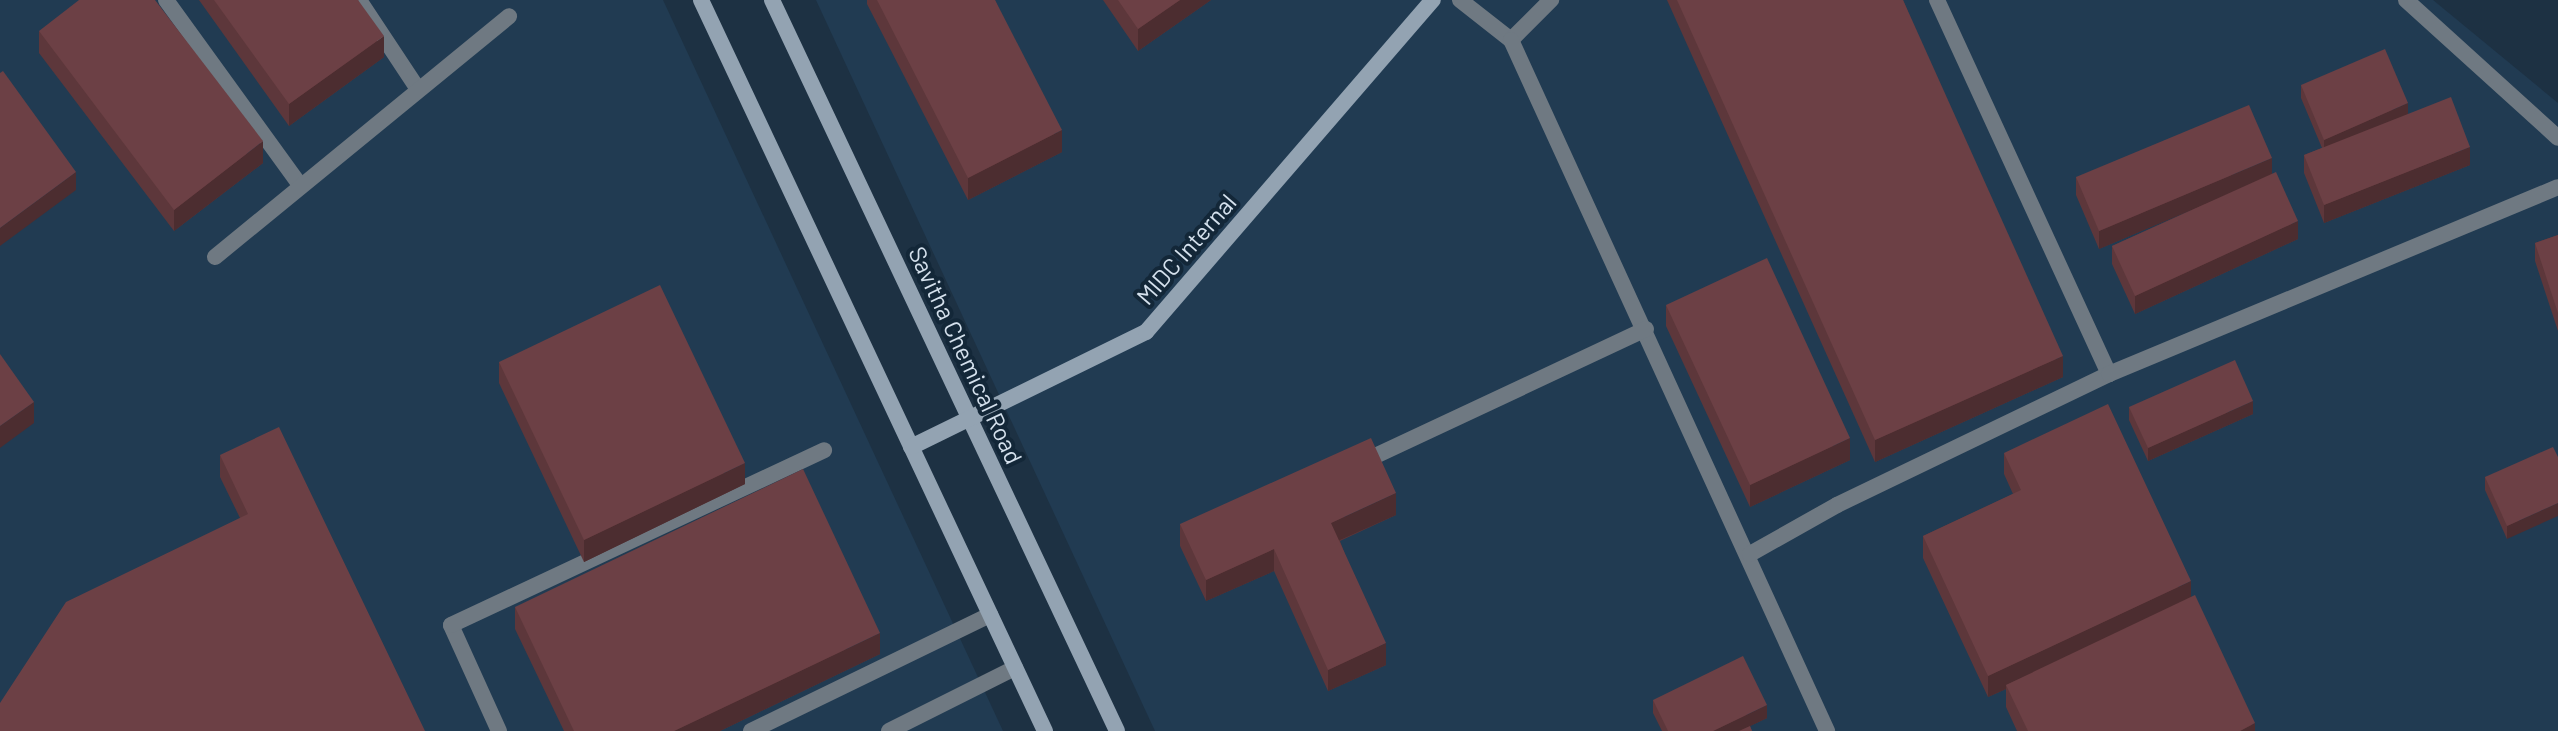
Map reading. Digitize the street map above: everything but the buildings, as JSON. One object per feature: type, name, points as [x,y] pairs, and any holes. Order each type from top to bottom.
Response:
[{"type":"main road","points":[[701,0],[1045,731]]},
{"type":"main road","name":"Savitha Chemical Road","points":[[772,0],[1117,731]]},
{"type":"main road","name":"MIDC Internal","points":[[911,447],[1146,332],[1433,0]]},
{"type":"lane","points":[[166,0],[299,184]]},
{"type":"lane","points":[[359,0],[418,89]]},
{"type":"lane","points":[[1460,0],[1511,40],[1750,554],[1827,731]]},
{"type":"lane","points":[[1511,40],[1551,0]]},
{"type":"lane","points":[[1937,0],[2109,374]]},
{"type":"lane","points":[[2406,0],[2558,138]]},
{"type":"lane","points":[[215,257],[299,184],[509,16]]},
{"type":"lane","points":[[1750,554],[1837,505],[2109,374],[2558,187]]},
{"type":"lane","points":[[1336,474],[1646,329]]},
{"type":"lane","points":[[499,731],[451,625],[824,450]]},
{"type":"lane","points":[[751,731],[990,615]]},
{"type":"lane","points":[[889,731],[1015,668]]},
{"type":"shaded area","points":[[0,0],[663,0],[1003,731],[0,731]]},
{"type":"shaded area","points":[[816,0],[2433,0],[2558,103],[2558,731],[1155,731]]}]
